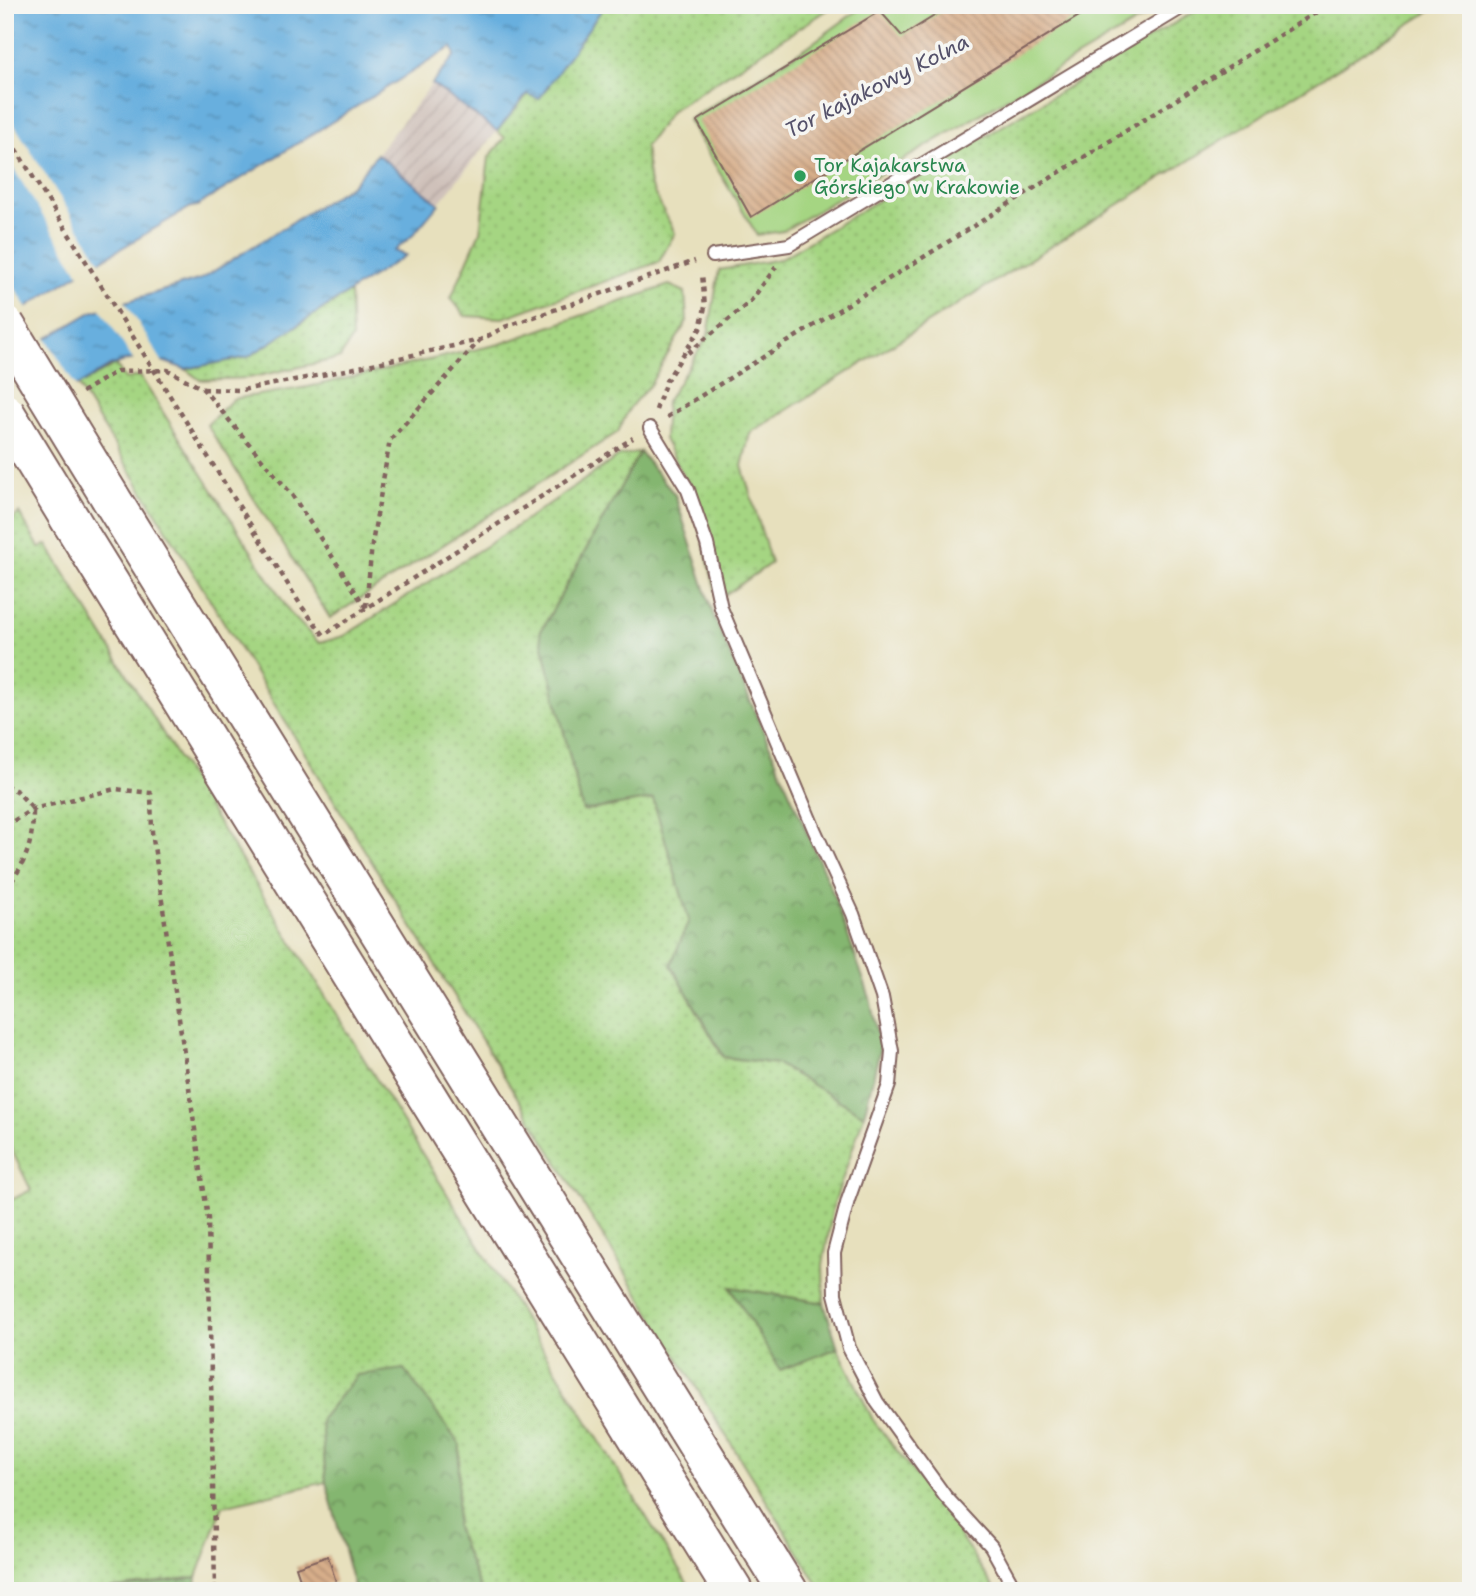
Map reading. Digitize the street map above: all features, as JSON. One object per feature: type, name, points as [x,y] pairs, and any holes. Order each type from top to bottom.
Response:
[{"type":"highway","points":[[5,325],[788,1591]]},
{"type":"highway","points":[[5,414],[733,1591]]},
{"type":"lane","points":[[707,258],[789,245],[1186,5]]},
{"type":"lane","points":[[650,428],[688,490],[707,544],[721,608],[814,829],[853,914],[882,997],[892,1051],[889,1085],[848,1200],[834,1253],[835,1294],[849,1348],[877,1402],[945,1496],[991,1546],[1016,1591]]},
{"type":"path","points":[[5,132],[302,607],[324,635],[1328,5]]},
{"type":"path","points":[[684,355],[750,302],[770,277],[789,245]]},
{"type":"path","points":[[203,389],[242,390],[480,340],[505,327],[707,258],[705,307],[700,329],[666,381],[650,428]]},
{"type":"path","points":[[366,608],[372,544],[390,440],[480,340]]},
{"type":"path","points":[[117,371],[167,370],[203,389],[292,495],[366,608]]},
{"type":"path","points":[[5,785],[17,791],[33,809],[33,831],[23,867],[5,891]]},
{"type":"path","points":[[5,826],[33,809],[115,789],[151,793],[152,832],[208,1219],[215,1591]]},
{"type":"shaded area","points":[[432,84],[497,131],[412,236],[352,185]]},
{"type":"green space","points":[[605,5],[835,5],[672,110],[645,147],[650,185],[675,233],[659,262],[503,318],[465,316],[451,298],[480,232],[489,157],[505,138],[497,131],[528,94],[539,99]]},
{"type":"green space","name":"Tor Kajakarstwa Górskiego w Krakowie","points":[[865,5],[1165,5],[783,231],[757,235],[688,120],[807,47]]},
{"type":"green space","points":[[1205,5],[1440,5],[750,433],[742,466],[771,563],[718,600],[689,486],[664,439],[666,402],[708,336],[719,270],[780,259]]},
{"type":"green space","points":[[669,285],[685,292],[687,321],[650,385],[630,407],[618,432],[330,618],[207,425],[233,399],[308,387],[500,344]]},
{"type":"green space","points":[[350,292],[352,338],[340,358],[249,378],[200,380],[185,369],[248,357]]},
{"type":"green space","points":[[116,364],[125,379],[140,376],[291,614],[319,643],[344,636],[517,526],[619,456],[640,452],[540,633],[583,811],[653,799],[689,920],[671,965],[723,1057],[777,1064],[864,1115],[833,1207],[823,1265],[824,1303],[731,1287],[780,1370],[838,1348],[873,1420],[944,1511],[996,1591],[822,1591],[78,386]]},
{"type":"green space","points":[[640,452],[675,495],[714,617],[833,893],[870,998],[880,1049],[864,1115],[777,1064],[724,1057],[671,965],[689,920],[653,799],[583,811],[540,633]]},
{"type":"green space","points":[[19,513],[39,547],[47,545],[692,1591],[481,1591],[456,1527],[460,1445],[321,1419],[326,1482],[223,1506],[197,1577],[94,1591],[5,1591],[5,1203],[31,1190],[5,1136],[5,527]]},
{"type":"green space","points":[[730,1287],[824,1303],[838,1348],[780,1370]]},
{"type":"green space","points":[[404,1369],[460,1445],[456,1527],[481,1591],[355,1591],[326,1482],[321,1419],[357,1375]]},
{"type":"green space","points":[[197,1577],[194,1591],[94,1591]]},
{"type":"water","points":[[5,5],[605,5],[539,99],[527,94],[497,131],[432,84],[455,55],[452,47],[197,206],[191,207],[78,274],[5,321]]},
{"type":"water","points":[[377,154],[439,204],[412,236],[394,251],[406,255],[248,357],[185,369],[165,362],[128,360],[110,366],[5,431],[5,363],[92,312],[201,279],[352,185]]},
{"type":"pier","points":[[5,110],[102,264],[81,277],[5,155]]},
{"type":"pier","points":[[5,272],[29,310],[5,325]]},
{"type":"pier","points":[[123,298],[165,366],[135,363],[99,306]]},
{"type":"pier","points":[[44,335],[78,390],[5,434],[5,359]]},
{"type":"building","name":"Tor Kajakarstwa Górskiego w Krakowie","points":[[952,5],[1097,5],[751,217],[697,121],[880,11],[902,36]]},
{"type":"building","points":[[328,1556],[336,1582],[304,1591],[296,1567]]},
{"type":"place","name":"Tor Kajakarstwa Górskiego w Krakowie","points":[[800,176]]},
{"type":"water label","name":"Tor kajakowy Kolna","points":[[877,86]]}]
